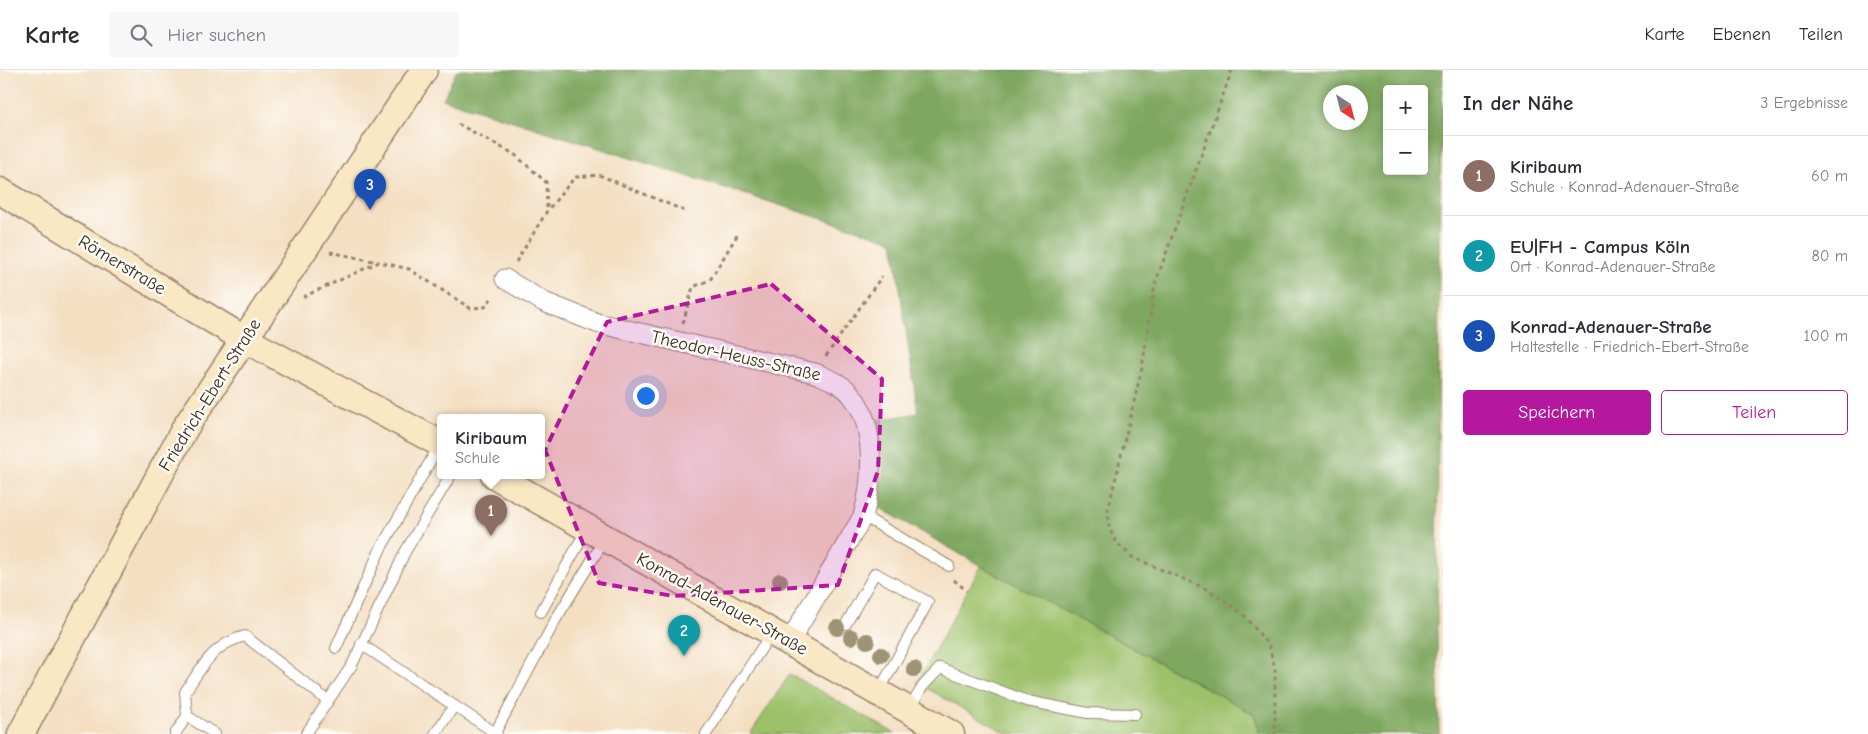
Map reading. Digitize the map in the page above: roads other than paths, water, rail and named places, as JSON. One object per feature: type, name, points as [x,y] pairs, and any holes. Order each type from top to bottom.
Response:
[{"type":"street","name":"Friedrich-Ebert-Straße","points":[[21,734],[185,428],[424,70]]},
{"type":"street","name":"Römerstraße","points":[[0,191],[244,339]]},
{"type":"street","name":"Theodor-Heuss-Straße","points":[[505,279],[544,302],[597,324],[815,373],[836,382],[853,397],[864,418],[869,442],[870,494],[863,516],[781,636]]},
{"type":"street","points":[[244,339],[437,441]]},
{"type":"street","name":"Konrad-Adenauer-Straße","points":[[501,479],[951,734]]},
{"type":"lane","points":[[336,648],[380,550],[437,450]]},
{"type":"lane","points":[[306,734],[352,664],[405,552],[449,479]]},
{"type":"lane","points":[[863,516],[949,566]]},
{"type":"lane","points":[[361,644],[425,684],[454,706],[496,733],[556,620],[596,534]]},
{"type":"lane","points":[[541,612],[596,534]]},
{"type":"lane","points":[[846,624],[875,573],[928,602],[877,693]]},
{"type":"lane","points":[[175,734],[187,716],[185,692],[213,652],[232,639],[245,636],[328,702]]},
{"type":"lane","points":[[706,734],[781,636]]},
{"type":"lane","points":[[908,710],[923,686],[940,668],[1027,700],[1088,714],[1135,714]]},
{"type":"lane","points":[[435,734],[454,706]]},
{"type":"lane","points":[[187,716],[215,734]]},
{"type":"place","name":"Konrad-Adenauer-Straße","points":[[370,210]]},
{"type":"place","name":"Kiribaum","points":[[491,536]]},
{"type":"place","name":"EU|FH - Campus Köln","points":[[684,656]]}]
